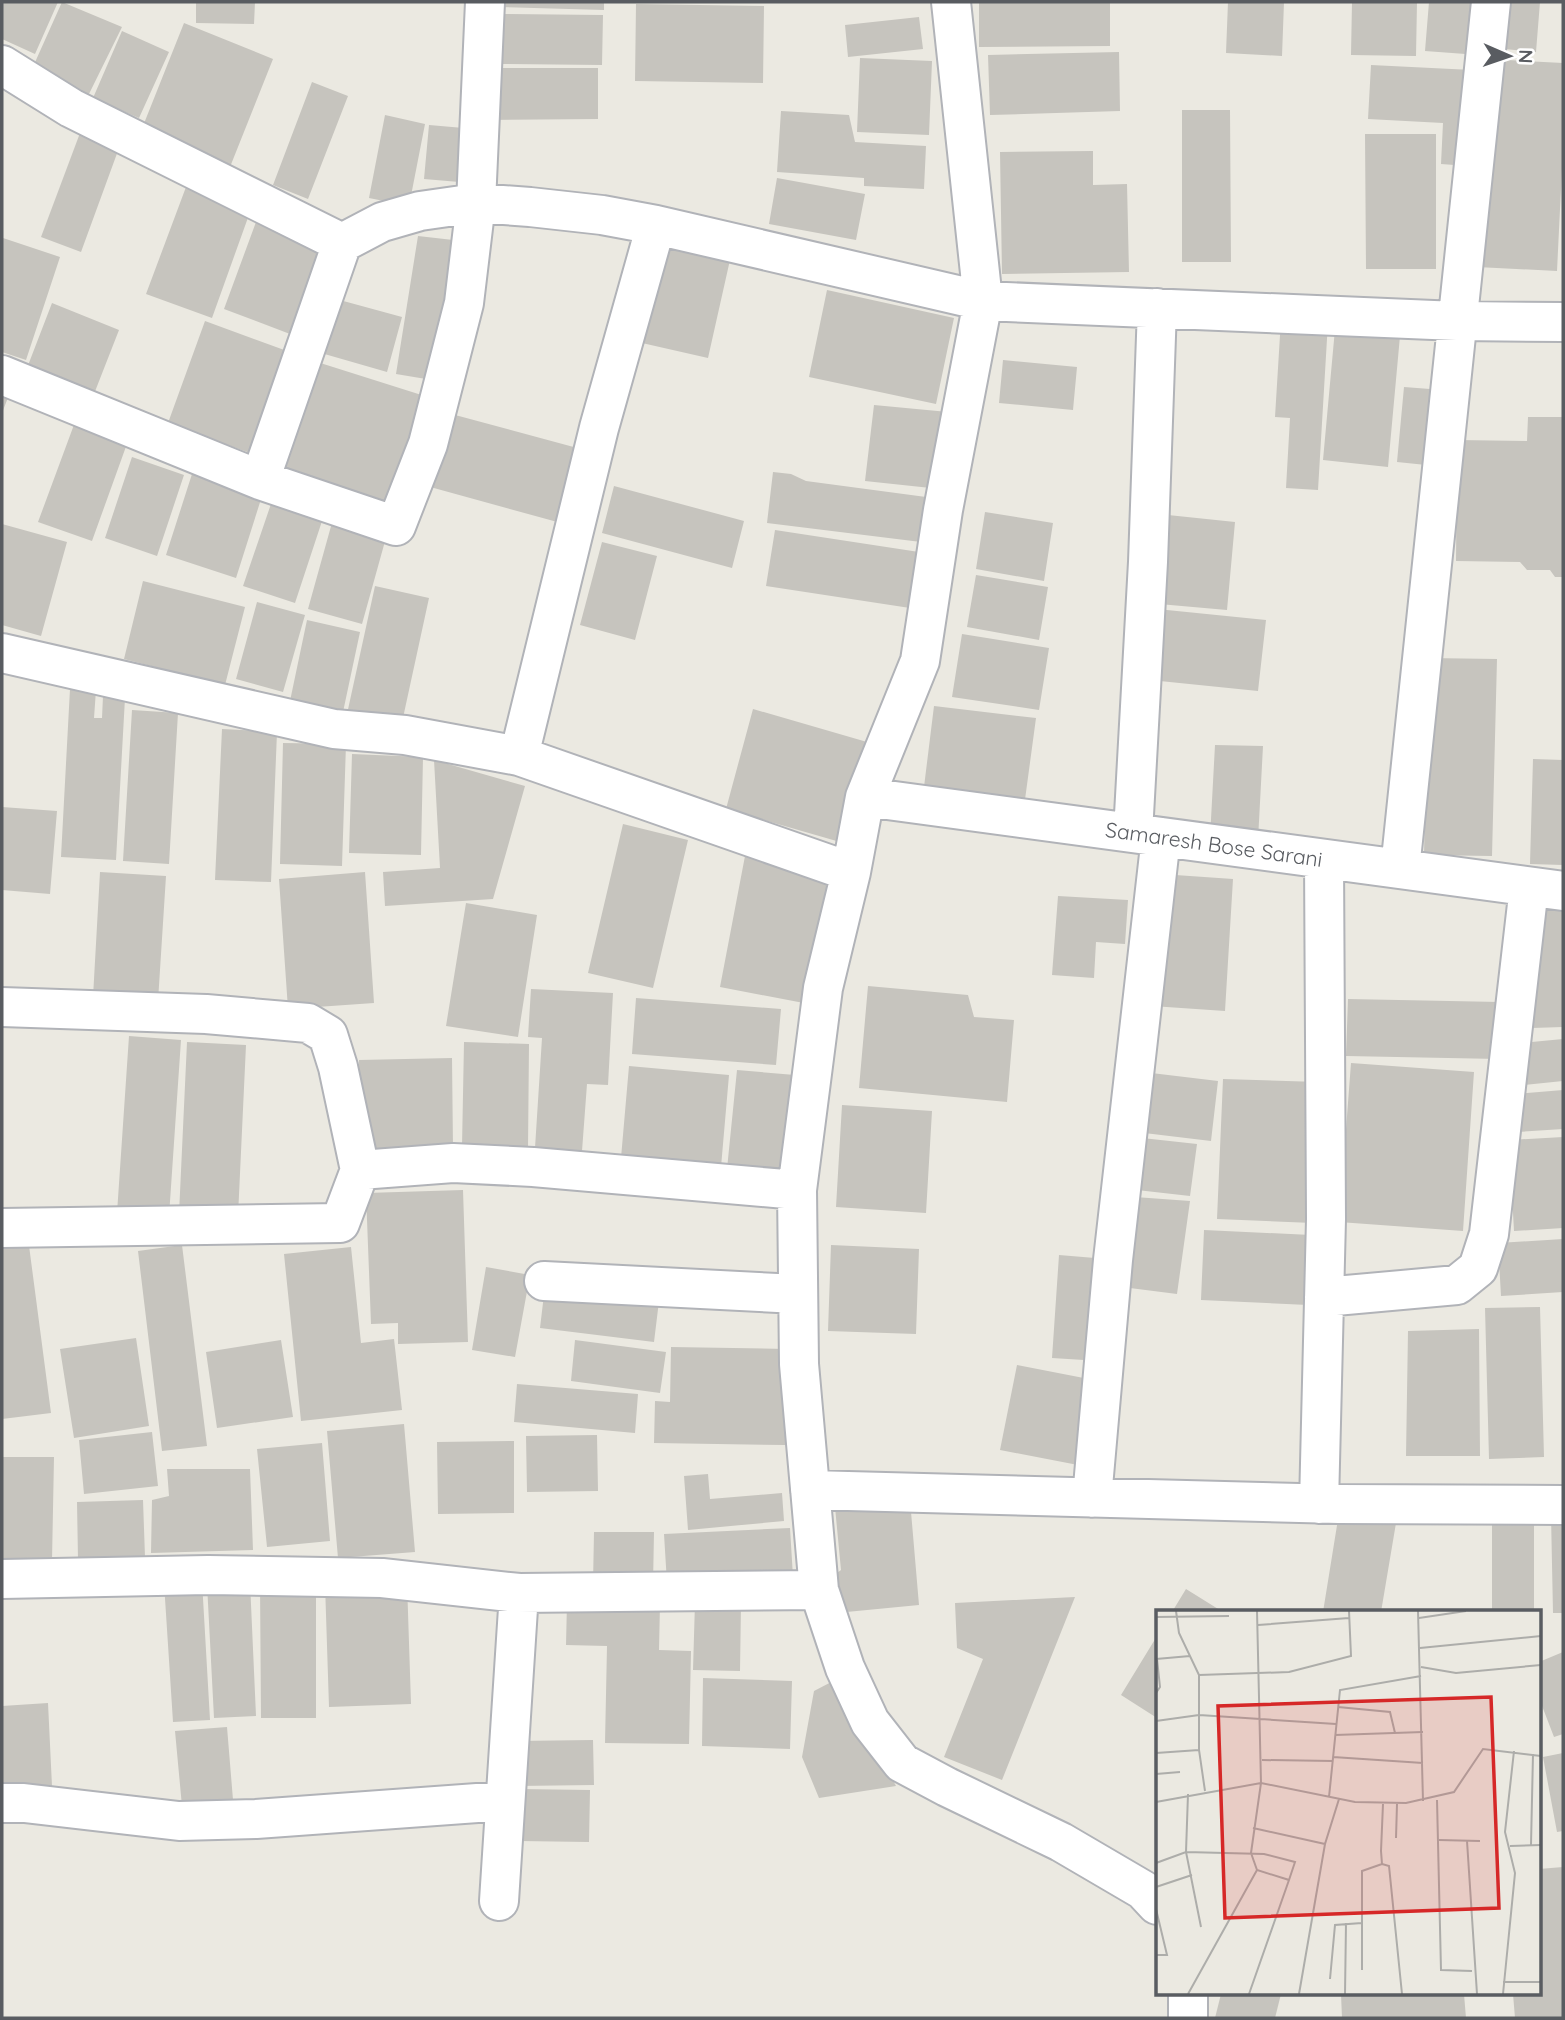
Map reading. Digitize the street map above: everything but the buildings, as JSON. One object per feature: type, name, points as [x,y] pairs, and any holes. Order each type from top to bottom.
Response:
[{"type":"street","points":[[2,375],[260,480],[396,526],[428,444],[464,303],[475,203],[485,2]]},
{"type":"street","points":[[951,2],[983,301],[943,510],[920,662],[865,797],[851,872],[823,988],[797,1191],[799,1364],[818,1590],[845,1668],[870,1722],[902,1763],[1061,1842],[1143,1890],[1156,1904]]},
{"type":"street","points":[[1400,869],[1491,2]]},
{"type":"street","points":[[2,65],[71,108],[342,243]]},
{"type":"street","points":[[260,480],[342,243],[382,222],[420,211],[475,203],[602,215],[656,225],[983,301],[1563,323]]},
{"type":"street","points":[[519,756],[599,428],[656,225]]},
{"type":"street","points":[[1091,1498],[1147,835],[1148,562],[1157,308]]},
{"type":"street","points":[[2,653],[334,729],[405,735],[519,756],[851,872]]},
{"type":"street","name":"Samaresh Bose Sarani","points":[[865,797],[1546,889]]},
{"type":"street","points":[[1319,1504],[1326,1219],[1324,859]]},
{"type":"street","points":[[1324,1297],[1457,1285],[1478,1268],[1489,1234],[1546,889]]},
{"type":"street","points":[[2,1007],[206,1014],[308,1023],[328,1035],[338,1067],[360,1170],[340,1223],[2,1228]]},
{"type":"street","points":[[360,1170],[466,1163],[797,1191]]},
{"type":"street","points":[[544,1281],[798,1294]]},
{"type":"street","points":[[810,1490],[1319,1504],[1563,1506]]},
{"type":"street","points":[[2,1579],[208,1575],[382,1578],[519,1593],[818,1590]]},
{"type":"street","points":[[499,1901],[519,1593]]},
{"type":"street","points":[[2,1803],[24,1803],[179,1821],[256,1819],[505,1801]]},
{"type":"street","points":[[1188,1996],[1188,2018]]}]
